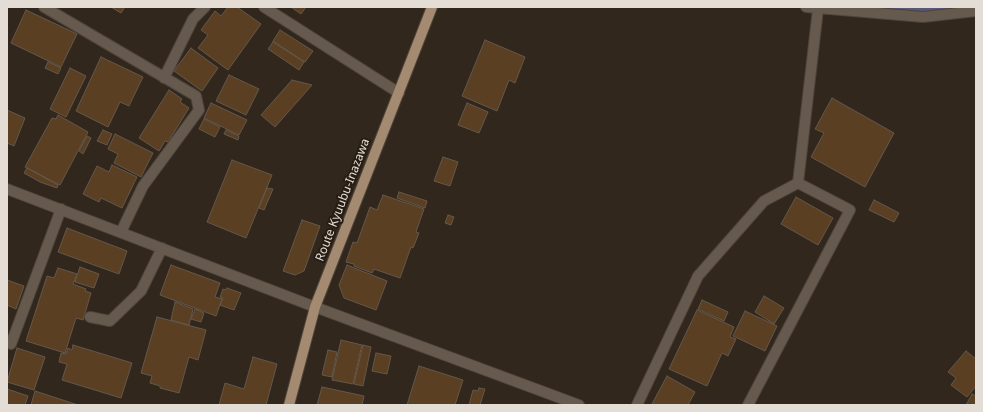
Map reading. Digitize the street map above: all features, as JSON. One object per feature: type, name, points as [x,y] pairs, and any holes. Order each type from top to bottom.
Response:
[{"type":"main road","name":"Route Kyuubu-Inazawa","points":[[289,405],[315,307],[432,7]]},
{"type":"street","points":[[44,7],[196,96],[199,110],[142,186],[121,232]]},
{"type":"street","points":[[164,78],[194,19],[205,7]]},
{"type":"street","points":[[264,7],[399,93]]},
{"type":"street","points":[[806,7],[923,17],[976,11]]},
{"type":"street","points":[[798,183],[818,9]]},
{"type":"street","points":[[636,405],[698,276],[764,201],[798,183]]},
{"type":"street","points":[[748,405],[850,210],[798,183]]},
{"type":"street","points":[[7,189],[315,307],[579,405]]},
{"type":"street","points":[[10,344],[61,209]]},
{"type":"street","points":[[90,317],[110,321],[141,291],[162,248]]},
{"type":"building","points":[[111,7],[125,7],[121,13]]},
{"type":"building","points":[[228,7],[237,7],[261,24],[228,70],[198,48],[208,35],[201,30],[215,11],[221,16]]},
{"type":"building","points":[[291,7],[306,7],[301,14]]},
{"type":"building","points":[[26,10],[77,34],[61,67],[11,43]]},
{"type":"building","points":[[280,30],[313,51],[305,62],[273,41]]},
{"type":"building","points":[[485,40],[525,57],[515,83],[509,80],[497,111],[462,96]]},
{"type":"building","points":[[273,42],[304,62],[299,70],[268,49]]},
{"type":"building","points":[[191,48],[218,68],[202,91],[174,71]]},
{"type":"building","points":[[101,57],[143,77],[129,106],[120,102],[108,127],[76,111]]},
{"type":"building","points":[[48,62],[61,68],[58,74],[45,68]]},
{"type":"building","points":[[70,68],[86,76],[66,117],[50,109]]},
{"type":"building","points":[[229,75],[259,89],[246,115],[216,101]]},
{"type":"building","points":[[292,80],[312,85],[275,127],[261,115]]},
{"type":"building","points":[[169,90],[182,99],[180,102],[189,108],[168,142],[165,141],[159,151],[139,138]]},
{"type":"building","points":[[832,98],[894,133],[865,187],[811,157],[824,133],[815,129]]},
{"type":"building","points":[[211,103],[247,120],[239,135],[204,118]]},
{"type":"building","points":[[467,103],[488,112],[479,133],[458,125]]},
{"type":"building","points":[[7,110],[25,118],[14,146],[7,143]]},
{"type":"building","points":[[58,115],[88,132],[60,185],[25,167],[52,118],[56,119]]},
{"type":"building","points":[[204,119],[220,127],[215,137],[199,129]]},
{"type":"building","points":[[103,130],[112,134],[107,145],[97,141]]},
{"type":"building","points":[[226,130],[239,136],[238,140],[224,134]]},
{"type":"building","points":[[115,134],[153,153],[141,177],[114,163],[118,154],[108,149]]},
{"type":"building","points":[[87,136],[91,138],[83,154],[79,151]]},
{"type":"building","points":[[443,157],[458,162],[450,186],[434,181]]},
{"type":"building","points":[[232,160],[272,175],[246,238],[207,222]]},
{"type":"building","points":[[112,165],[137,177],[122,208],[101,198],[99,202],[83,194],[97,166],[109,172]]},
{"type":"building","points":[[27,168],[58,185],[57,188],[40,182],[24,173]]},
{"type":"building","points":[[267,188],[273,189],[264,210],[259,208]]},
{"type":"building","points":[[399,192],[427,201],[425,208],[397,198]]},
{"type":"building","points":[[383,195],[424,209],[416,232],[419,233],[413,248],[411,247],[400,278],[374,269],[372,273],[354,266],[354,264],[346,262],[353,242],[357,243],[370,207],[377,210]]},
{"type":"building","points":[[796,197],[833,218],[818,245],[781,224]]},
{"type":"building","points":[[874,200],[899,213],[894,222],[869,210]]},
{"type":"building","points":[[448,215],[454,217],[451,225],[445,223]]},
{"type":"building","points":[[302,220],[320,226],[304,271],[295,275],[283,271]]},
{"type":"building","points":[[67,228],[127,251],[119,274],[58,252]]},
{"type":"building","points":[[171,265],[220,283],[215,297],[222,299],[216,316],[160,295]]},
{"type":"building","points":[[347,265],[387,281],[376,310],[344,298],[339,285]]},
{"type":"building","points":[[80,267],[99,274],[94,288],[75,282]]},
{"type":"building","points":[[58,268],[77,274],[73,284],[86,289],[85,291],[91,293],[83,320],[76,318],[65,353],[26,341],[47,276],[54,278]]},
{"type":"building","points":[[7,280],[24,286],[16,309],[7,305]]},
{"type":"building","points":[[227,288],[241,293],[234,310],[220,305],[223,298],[220,297],[223,289],[226,290]]},
{"type":"building","points":[[764,296],[784,308],[774,324],[755,312]]},
{"type":"building","points":[[702,300],[728,312],[724,321],[698,309]]},
{"type":"building","points":[[175,302],[193,309],[189,325],[171,320]]},
{"type":"building","points":[[195,309],[204,313],[201,322],[191,319]]},
{"type":"building","points":[[697,310],[734,327],[730,337],[736,339],[728,356],[722,353],[707,386],[669,369]]},
{"type":"building","points":[[745,311],[777,326],[765,351],[733,336]]},
{"type":"building","points":[[157,317],[206,330],[198,360],[189,357],[179,393],[160,388],[160,386],[150,383],[152,376],[141,373]]},
{"type":"building","points":[[341,340],[362,345],[353,384],[332,380]]},
{"type":"building","points":[[73,345],[132,363],[121,398],[62,380],[67,364],[59,362],[61,353],[66,354],[68,348],[72,350]]},
{"type":"building","points":[[363,345],[371,347],[363,386],[354,384]]},
{"type":"building","points":[[17,348],[45,357],[34,390],[7,382]]},
{"type":"building","points":[[328,350],[337,352],[332,377],[322,375]]},
{"type":"building","points":[[966,351],[976,359],[976,386],[967,397],[951,385],[956,378],[948,372]]},
{"type":"building","points":[[376,353],[391,356],[387,374],[372,371]]},
{"type":"building","points":[[253,357],[277,364],[266,405],[219,405],[225,383],[244,389]]},
{"type":"building","points":[[419,366],[463,380],[455,405],[407,405]]},
{"type":"building","points":[[667,376],[695,392],[688,405],[652,404]]},
{"type":"building","points":[[322,387],[364,396],[362,405],[317,405]]},
{"type":"building","points":[[479,388],[485,389],[480,405],[469,405],[473,390],[478,391]]},
{"type":"building","points":[[7,389],[28,396],[25,405],[7,405]]},
{"type":"building","points":[[35,391],[78,405],[31,405]]},
{"type":"building","points":[[972,394],[976,396],[976,405],[966,405]]},
{"type":"waterway","points":[[885,7],[921,12],[959,7]]}]
